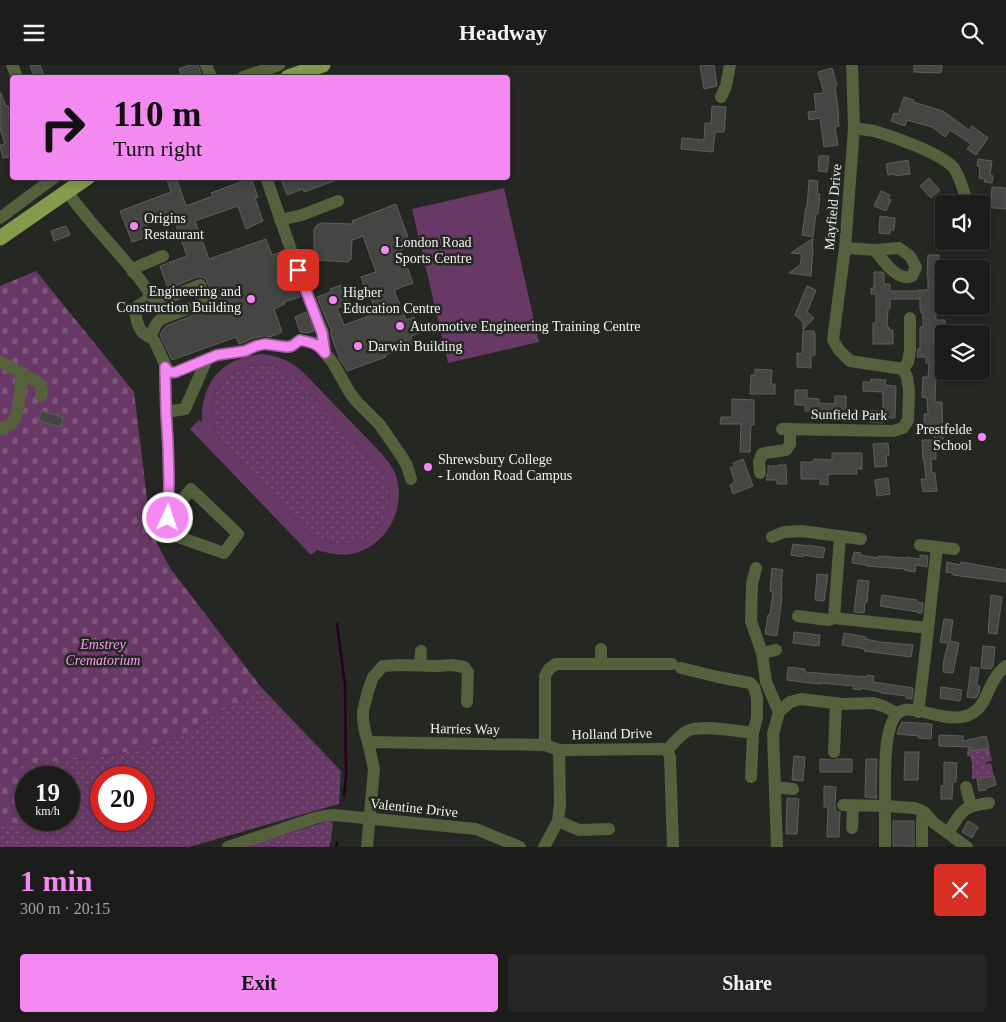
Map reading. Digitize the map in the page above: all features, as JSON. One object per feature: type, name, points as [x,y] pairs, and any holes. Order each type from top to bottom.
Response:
[{"type":"main road","points":[[296,75],[323,65]]},
{"type":"main road","points":[[0,238],[84,180]]},
{"type":"street","points":[[249,75],[279,65]]},
{"type":"street","points":[[721,97],[726,86],[730,65]]},
{"type":"street","name":"Mayfield Drive","points":[[852,65],[854,129],[845,248],[833,340],[839,350],[850,361],[903,369]]},
{"type":"street","points":[[854,129],[872,131],[910,144],[939,157],[954,167],[965,195]]},
{"type":"street","points":[[0,218],[51,180]]},
{"type":"street","points":[[55,180],[64,193],[96,226],[146,289],[149,296],[158,300],[165,299],[200,285],[206,302],[161,319],[150,337]]},
{"type":"street","points":[[267,180],[322,333],[325,353]]},
{"type":"street","points":[[280,219],[302,215],[338,201]]},
{"type":"street","points":[[845,248],[875,250]]},
{"type":"street","points":[[132,271],[163,256]]},
{"type":"street","points":[[149,296],[137,307],[135,312],[140,329],[145,335],[153,338],[165,367],[171,373],[217,355],[245,351],[265,344],[287,347],[300,340],[320,346],[333,363],[350,393],[380,425],[402,457],[411,479]]},
{"type":"street","points":[[903,369],[908,362],[910,350],[910,318]]},
{"type":"street","points":[[166,412],[185,409],[207,359]]},
{"type":"street","points":[[0,361],[39,383],[41,385],[41,396]]},
{"type":"street","points":[[165,367],[169,472],[168,518],[168,528],[173,535],[224,553],[238,534],[191,489],[168,518]]},
{"type":"street","name":"Sunfield Park","points":[[760,473],[759,462],[762,454],[786,450],[790,444],[786,429],[893,431],[903,428],[908,420],[909,391],[907,377],[903,369]]},
{"type":"street","points":[[0,429],[11,424],[16,416],[21,373]]},
{"type":"street","points":[[772,537],[784,532],[802,531],[861,539]]},
{"type":"street","points":[[834,618],[840,536]]},
{"type":"street","points":[[920,545],[954,549]]},
{"type":"street","points":[[918,712],[937,547]]},
{"type":"street","points":[[756,568],[752,584],[752,621],[762,653],[766,682],[779,711]]},
{"type":"street","points":[[798,616],[828,620],[834,618],[928,629]]},
{"type":"street","points":[[601,649],[601,664]]},
{"type":"street","points":[[762,653],[776,650]]},
{"type":"street","points":[[420,665],[421,651]]},
{"type":"street","points":[[545,745],[545,676],[549,669],[556,664],[618,664],[706,668],[750,683],[754,687],[758,699],[752,749],[751,777]]},
{"type":"street","points":[[367,847],[374,769],[365,733],[363,711],[373,677],[383,666],[452,665],[464,667],[468,673],[467,702]]},
{"type":"street","points":[[886,847],[886,740],[891,722],[897,713],[909,709],[962,718],[974,713],[981,706],[994,681],[1006,666]]},
{"type":"street","points":[[777,847],[773,735],[779,711],[790,702],[801,699],[842,704],[873,703],[897,713]]},
{"type":"street","points":[[834,752],[836,703]]},
{"type":"street","points":[[667,750],[686,731],[707,728],[754,729]]},
{"type":"street","name":"Harries Way","points":[[368,742],[545,745],[559,750]]},
{"type":"street","name":"Holland Drive","points":[[544,847],[558,821],[560,804],[559,750],[661,749],[667,750],[670,757],[673,847]]},
{"type":"street","points":[[775,787],[792,789]]},
{"type":"street","points":[[966,787],[971,806]]},
{"type":"street","points":[[948,833],[965,809],[975,804],[989,803]]},
{"type":"street","points":[[852,829],[848,805],[915,808],[925,813],[934,823],[967,847]]},
{"type":"street","points":[[922,847],[922,819],[925,813]]},
{"type":"street","name":"Valentine Drive","points":[[228,847],[324,816],[476,829],[520,847]]},
{"type":"street","points":[[558,821],[579,829],[609,829]]},
{"type":"green space","points":[[504,188],[539,342],[448,363],[412,209]]},
{"type":"green space","name":"Emstrey Crematorium","points":[[36,271],[134,392],[151,532],[170,568],[261,687],[179,737],[154,746],[108,756],[15,766],[15,823],[0,826],[0,286]]},
{"type":"green space","points":[[262,354],[274,356],[298,368],[391,465],[395,473],[399,499],[391,524],[375,543],[364,550],[347,555],[317,550],[311,555],[190,429],[199,420],[202,423],[202,409],[205,396],[216,375],[235,360]],"holes":[[[262,364],[276,367],[296,379],[381,469],[388,488],[387,506],[381,522],[371,534],[357,542],[340,544],[323,540],[305,529],[220,440],[214,426],[212,413],[213,401],[218,390],[225,380],[235,372]]]},
{"type":"green space","points":[[262,364],[280,369],[296,379],[381,469],[388,488],[387,506],[381,522],[371,534],[357,542],[340,544],[323,540],[305,529],[220,440],[214,426],[212,413],[213,401],[218,390],[225,380],[235,372]]},
{"type":"green space","points":[[261,687],[341,771],[339,804],[189,847],[0,847],[0,826],[15,823],[15,831],[80,831],[80,766],[17,765],[108,756],[154,746],[179,737]]},
{"type":"green space","points":[[970,742],[972,751],[989,748],[992,761],[986,762],[986,764],[991,763],[994,776],[972,779],[971,757],[967,756],[968,743]]},
{"type":"green space","points":[[325,822],[333,822],[329,847],[244,847]]},
{"type":"building","points":[[30,65],[40,65],[43,75],[33,75]]},
{"type":"building","points":[[189,65],[198,65],[201,75],[181,75],[179,69]]},
{"type":"building","points":[[700,65],[714,65],[717,86],[704,89]]},
{"type":"building","points":[[914,65],[942,65],[941,73],[914,72]]},
{"type":"building","points":[[832,68],[837,85],[835,86],[839,126],[835,127],[838,145],[824,147],[820,118],[809,120],[808,112],[816,111],[814,94],[824,93],[818,72]]},
{"type":"building","points":[[1,93],[10,112],[8,113],[10,120],[10,157],[3,158],[0,145],[5,144],[0,129]]},
{"type":"building","points":[[904,97],[914,100],[913,102],[943,111],[969,130],[972,126],[988,138],[976,155],[967,149],[971,144],[950,130],[945,137],[932,127],[907,120],[905,126],[891,121],[894,113],[898,114]]},
{"type":"building","points":[[712,106],[726,107],[724,132],[715,132],[713,152],[681,149],[682,138],[704,140],[705,123],[711,123]]},
{"type":"building","points":[[819,156],[829,156],[827,172],[818,171]]},
{"type":"building","points":[[978,159],[992,161],[990,175],[993,176],[992,183],[984,182],[985,179],[979,178],[980,167],[977,166]]},
{"type":"building","points":[[908,160],[910,174],[888,175],[886,164]]},
{"type":"building","points":[[929,178],[940,190],[931,198],[920,186]]},
{"type":"building","points":[[167,180],[177,180],[186,206],[213,196],[211,193],[246,180],[252,180],[258,197],[255,198],[263,221],[246,229],[238,206],[195,221],[209,259],[266,239],[272,255],[283,251],[300,297],[284,302],[285,304],[274,309],[282,332],[270,337],[254,338],[239,344],[236,337],[172,360],[160,335],[164,328],[209,309],[214,304],[214,299],[205,278],[202,277],[197,277],[168,289],[160,266],[187,256],[173,216],[147,225],[150,236],[132,242],[120,211],[171,192]]},
{"type":"building","points":[[281,180],[337,180],[304,192],[303,189],[287,195]]},
{"type":"building","points":[[809,180],[818,181],[817,194],[820,194],[813,237],[802,235]]},
{"type":"building","points":[[992,187],[1006,188],[1006,209],[990,208]]},
{"type":"building","points":[[881,191],[890,195],[888,199],[891,200],[886,211],[874,206]]},
{"type":"building","points":[[396,204],[411,246],[401,250],[413,283],[394,290],[406,320],[414,317],[420,333],[411,336],[414,344],[385,355],[386,357],[347,371],[340,360],[331,330],[317,297],[331,292],[330,289],[342,285],[349,304],[337,308],[344,325],[377,313],[370,296],[368,297],[361,277],[376,272],[363,236],[352,240],[351,259],[348,262],[316,260],[314,255],[314,230],[321,223],[353,224],[352,221]]},
{"type":"building","points":[[880,216],[895,218],[894,230],[890,230],[890,234],[879,233]]},
{"type":"building","points":[[66,226],[70,235],[54,241],[51,231]]},
{"type":"building","points":[[813,238],[811,276],[789,273],[800,265],[802,254],[791,253]]},
{"type":"building","points":[[928,255],[939,255],[939,260],[935,260],[935,315],[936,320],[945,320],[945,325],[935,325],[934,327],[935,402],[942,402],[943,439],[935,440],[934,425],[924,425],[924,414],[928,414],[927,398],[922,397],[923,377],[928,377],[929,363],[926,363],[926,357],[917,357],[918,349],[920,349],[920,327],[923,327],[920,299],[890,299],[887,327],[889,327],[889,330],[893,330],[893,344],[873,344],[873,323],[876,323],[876,294],[871,294],[871,288],[874,288],[874,272],[884,273],[884,284],[890,284],[890,291],[928,290]]},
{"type":"building","points":[[807,286],[816,290],[807,312],[814,318],[803,330],[803,322],[795,315]]},
{"type":"building","points":[[306,312],[314,331],[308,333],[300,332],[295,317]]},
{"type":"building","points":[[803,331],[814,331],[813,333],[815,333],[815,355],[811,356],[811,368],[797,367],[797,353],[802,354]]},
{"type":"building","points":[[755,369],[772,370],[771,384],[775,384],[775,394],[750,394],[751,375],[755,375]]},
{"type":"building","points":[[871,379],[886,380],[885,385],[896,386],[895,418],[883,418],[883,423],[869,422],[869,420],[862,419],[841,419],[842,416],[820,415],[821,411],[805,411],[805,405],[795,405],[795,390],[807,390],[807,398],[819,399],[819,403],[835,404],[835,396],[846,396],[846,410],[883,411],[883,392],[863,391],[863,382],[871,382]]},
{"type":"building","points":[[732,399],[754,400],[754,425],[751,425],[750,452],[740,452],[741,424],[720,424],[721,417],[732,417]]},
{"type":"building","points":[[41,411],[63,417],[61,427],[39,421]]},
{"type":"building","points":[[922,440],[937,440],[936,459],[931,459],[932,473],[935,473],[937,491],[923,492],[921,479],[926,479]]},
{"type":"building","points":[[888,443],[889,455],[886,456],[887,466],[875,467],[873,444]]},
{"type":"building","points":[[832,453],[862,453],[862,469],[856,469],[857,474],[828,474],[828,485],[820,484],[820,479],[801,479],[801,462],[813,462],[814,459],[832,460]]},
{"type":"building","points":[[743,459],[753,486],[733,494],[730,485],[735,482],[730,468],[734,466],[733,463]]},
{"type":"building","points":[[786,465],[787,484],[777,484],[777,480],[766,480],[768,466]]},
{"type":"building","points":[[888,478],[890,494],[877,496],[875,480]]},
{"type":"building","points":[[793,544],[825,548],[823,558],[791,555]]},
{"type":"building","points":[[854,552],[878,558],[878,556],[920,559],[920,555],[928,556],[927,567],[916,565],[915,572],[905,569],[866,566],[852,563]]},
{"type":"building","points":[[947,562],[960,565],[961,562],[1006,570],[1006,582],[953,575],[953,573],[946,572]]},
{"type":"building","points":[[772,568],[783,570],[777,636],[765,634],[773,592],[770,591]]},
{"type":"building","points":[[817,574],[828,575],[824,601],[815,600]]},
{"type":"building","points":[[858,580],[869,581],[864,613],[854,612]]},
{"type":"building","points":[[882,595],[917,600],[916,602],[923,603],[922,613],[880,606]]},
{"type":"building","points":[[991,595],[1002,597],[997,634],[988,633]]},
{"type":"building","points":[[944,619],[953,620],[950,641],[959,643],[953,673],[943,672],[948,643],[940,642]]},
{"type":"building","points":[[794,632],[820,635],[819,646],[793,643]]},
{"type":"building","points":[[844,633],[880,642],[913,645],[911,657],[864,651],[865,649],[842,645]]},
{"type":"building","points":[[983,646],[995,647],[993,667],[991,669],[981,668]]},
{"type":"building","points":[[788,667],[805,669],[805,672],[874,676],[873,682],[913,688],[912,699],[906,698],[906,696],[861,688],[861,690],[853,689],[854,686],[787,680]]},
{"type":"building","points":[[971,667],[979,668],[977,685],[980,686],[976,698],[967,697]]},
{"type":"building","points":[[941,687],[962,690],[960,701],[940,698]]},
{"type":"building","points":[[902,722],[932,724],[931,739],[897,734]]},
{"type":"building","points":[[939,735],[963,736],[963,741],[986,736],[989,748],[972,751],[971,747],[939,746]]},
{"type":"building","points":[[905,752],[919,752],[918,780],[904,780]]},
{"type":"building","points":[[794,756],[805,757],[803,781],[792,780]]},
{"type":"building","points":[[820,759],[852,759],[852,772],[820,772]]},
{"type":"building","points":[[866,759],[877,759],[877,798],[865,797]]},
{"type":"building","points":[[944,762],[957,763],[956,782],[953,782],[952,799],[941,799],[941,786],[944,786]]},
{"type":"building","points":[[994,776],[996,785],[979,791],[977,779]]},
{"type":"building","points":[[824,786],[836,787],[836,812],[840,812],[839,837],[827,837],[828,807],[824,807]]},
{"type":"building","points":[[787,798],[799,799],[797,834],[786,834]]},
{"type":"building","points":[[893,821],[914,821],[914,847],[893,846]]},
{"type":"building","points":[[968,821],[978,827],[972,838],[962,832]]},
{"type":"waterway","points":[[337,624],[345,685],[346,777],[344,795]]},
{"type":"waterway","points":[[336,847],[337,843]]},
{"type":"place","name":"Origins Restaurant","points":[[134,226]]},
{"type":"place","name":"London Road Sports Centre","points":[[385,250]]},
{"type":"place","name":"Engineering and Construction Building","points":[[251,299]]},
{"type":"place","name":"Higher Education Centre","points":[[333,300]]},
{"type":"place","name":"Automotive Engineering Training Centre","points":[[400,326]]},
{"type":"place","name":"Darwin Building","points":[[358,346]]},
{"type":"place","name":"Prestfelde School","points":[[982,437]]},
{"type":"place","name":"Shrewsbury College - London Road Campus","points":[[428,467]]},
{"type":"route","points":[[168,518],[169,482],[165,367],[171,373],[217,355],[245,351],[265,344],[287,347],[300,340],[320,346],[325,353],[322,333],[298,270]]}]
